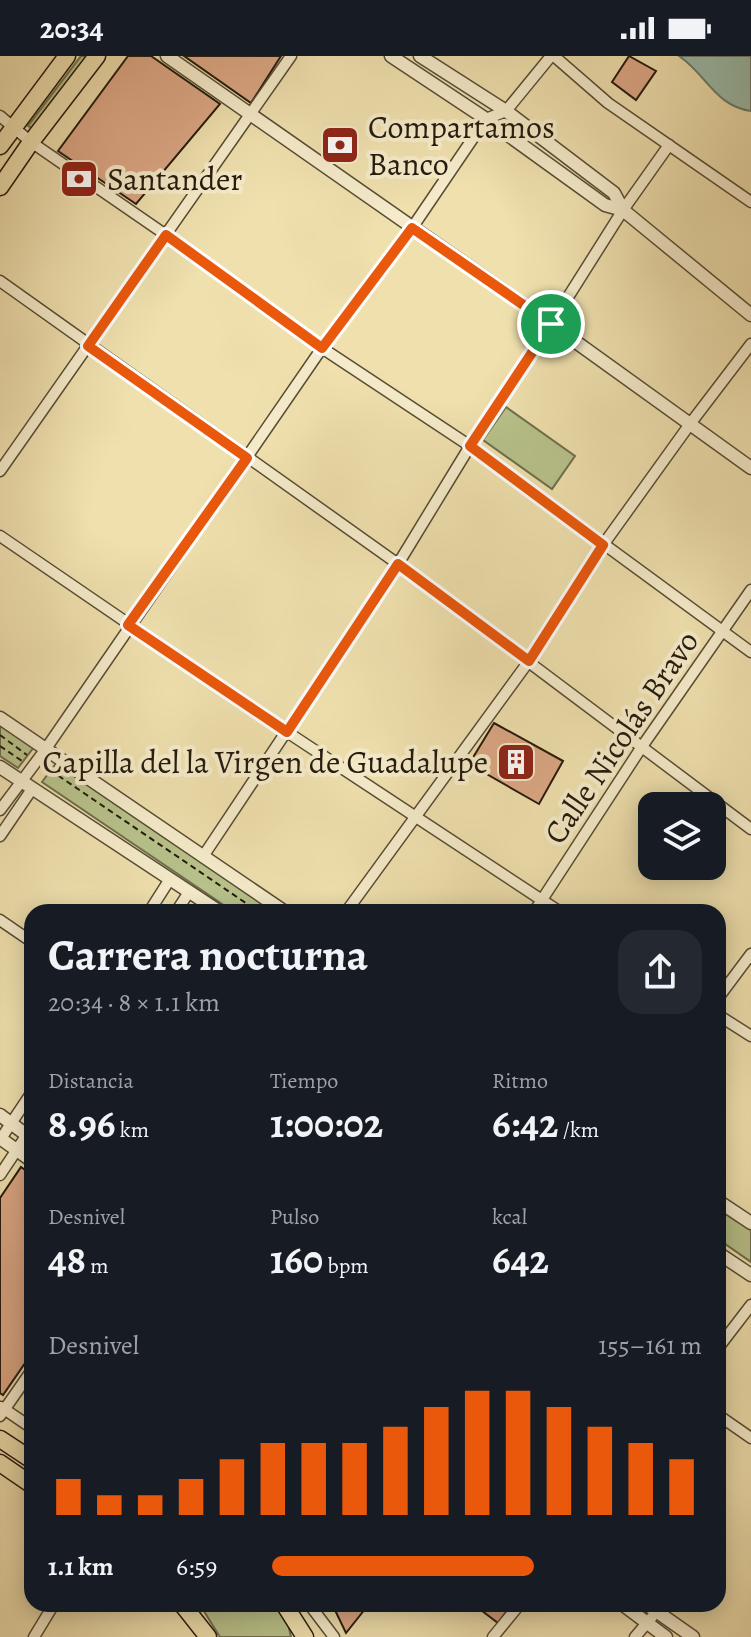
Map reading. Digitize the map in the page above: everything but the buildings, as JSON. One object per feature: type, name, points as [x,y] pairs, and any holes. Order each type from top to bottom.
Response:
[{"type":"main road","points":[[0,146],[67,56]]},
{"type":"main road","points":[[0,187],[97,56]]},
{"type":"main road","points":[[2,1451],[24,1458]]},
{"type":"main road","points":[[2,1451],[24,1476]]},
{"type":"main road","points":[[188,1612],[208,1637]]},
{"type":"main road","points":[[289,1612],[305,1637]]},
{"type":"street","points":[[167,56],[751,468]]},
{"type":"street","points":[[0,471],[291,56]]},
{"type":"street","points":[[391,56],[486,119],[605,205],[623,210]]},
{"type":"street","points":[[420,56],[506,111],[614,193],[623,210],[751,315]]},
{"type":"street","points":[[0,810],[45,750],[128,625],[322,348],[412,228],[486,119],[506,111],[553,56],[608,103],[751,202]]},
{"type":"street","points":[[0,116],[31,142],[322,348],[470,446],[751,652]]},
{"type":"street","points":[[204,855],[398,564],[470,446],[623,210],[669,145]]},
{"type":"street","points":[[0,281],[398,564],[751,829]]},
{"type":"street","points":[[352,904],[529,661],[603,545],[751,344]]},
{"type":"street","points":[[0,536],[287,732],[548,904]]},
{"type":"street","name":"Calle Nicolás Bravo","points":[[539,904],[641,748],[751,590]]},
{"type":"street","points":[[0,718],[274,904]]},
{"type":"street","points":[[0,767],[208,904]]},
{"type":"street","points":[[0,836],[32,789]]},
{"type":"street","points":[[154,904],[170,879]]},
{"type":"street","points":[[181,904],[189,892]]},
{"type":"street","points":[[0,920],[24,936]]},
{"type":"street","points":[[726,987],[751,954]]},
{"type":"street","points":[[726,1020],[751,1036]]},
{"type":"street","points":[[24,1104],[0,1139],[24,1155]]},
{"type":"street","points":[[0,1115],[24,1131]]},
{"type":"street","points":[[0,1175],[24,1141]]},
{"type":"street","points":[[726,1206],[751,1223]]},
{"type":"street","points":[[726,1258],[751,1275]]},
{"type":"street","points":[[726,1338],[751,1305]]},
{"type":"street","points":[[24,1380],[1,1410],[24,1423]]},
{"type":"street","points":[[726,1421],[751,1438]]},
{"type":"street","points":[[34,1637],[49,1612]]},
{"type":"street","points":[[315,1612],[334,1637]]},
{"type":"street","points":[[493,1637],[513,1612]]},
{"type":"street","points":[[633,1612],[666,1637]]},
{"type":"street","points":[[635,1637],[647,1623],[650,1612]]},
{"type":"street","points":[[657,1612],[693,1637]]},
{"type":"path","points":[[0,735],[27,755]]},
{"type":"path","points":[[0,746],[22,762]]},
{"type":"path","points":[[50,770],[247,904]]},
{"type":"green space","points":[[81,56],[91,56],[35,130],[28,126]]},
{"type":"green space","points":[[506,407],[575,456],[552,489],[483,440]]},
{"type":"green space","points":[[0,723],[34,747],[18,768],[0,756]]},
{"type":"green space","points":[[57,762],[265,904],[222,904],[42,782]]},
{"type":"green space","points":[[726,1211],[751,1228],[751,1262],[726,1245]]},
{"type":"green space","points":[[204,1612],[283,1612],[291,1637],[220,1637]]},
{"type":"shaded area","points":[[679,56],[751,56],[751,111],[728,103]]},
{"type":"place","name":"Compartamos Banco","points":[[340,145]]},
{"type":"place","name":"Santander","points":[[79,179]]},
{"type":"place","name":"Capilla del la Virgen de Guadalupe","points":[[516,762]]},
{"type":"route","points":[[412,228],[551,324],[470,446],[603,545],[529,661],[398,564],[287,732],[128,625],[247,458],[88,346],[166,235],[322,348],[412,228]]}]
